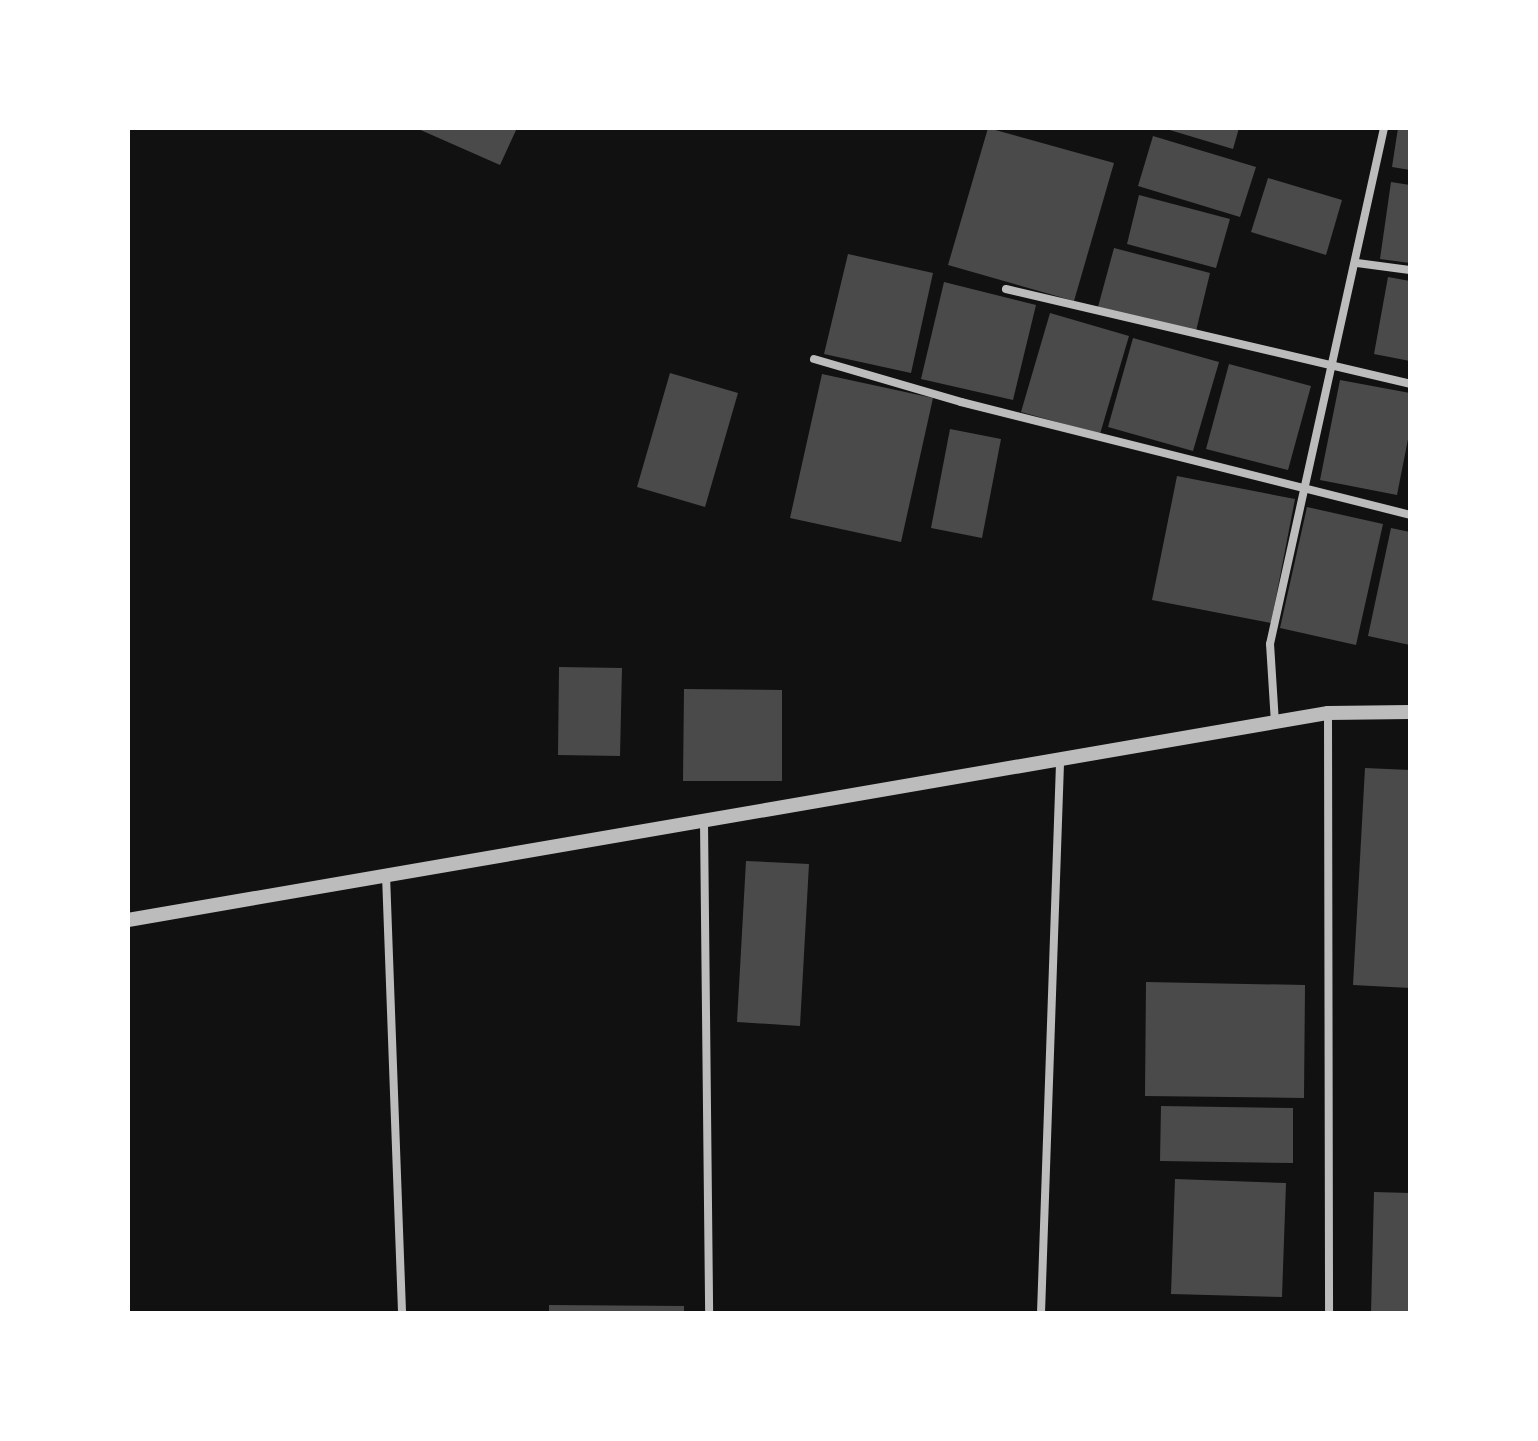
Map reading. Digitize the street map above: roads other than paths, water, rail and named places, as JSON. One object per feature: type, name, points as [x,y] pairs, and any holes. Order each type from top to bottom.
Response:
[{"type":"street","points":[[1276,723],[1270,644],[1335,366],[1384,128]]},
{"type":"street","points":[[1357,263],[1410,270]]},
{"type":"street","points":[[1006,289],[1410,384]]},
{"type":"street","points":[[814,359],[1306,491],[1410,515]]},
{"type":"street","points":[[128,920],[386,874],[1060,763],[1328,713],[1410,712]]},
{"type":"street","points":[[1328,713],[1329,1313]]},
{"type":"street","points":[[1041,1313],[1060,763]]},
{"type":"street","points":[[704,822],[709,1313]]},
{"type":"street","points":[[386,874],[402,1313]]}]
